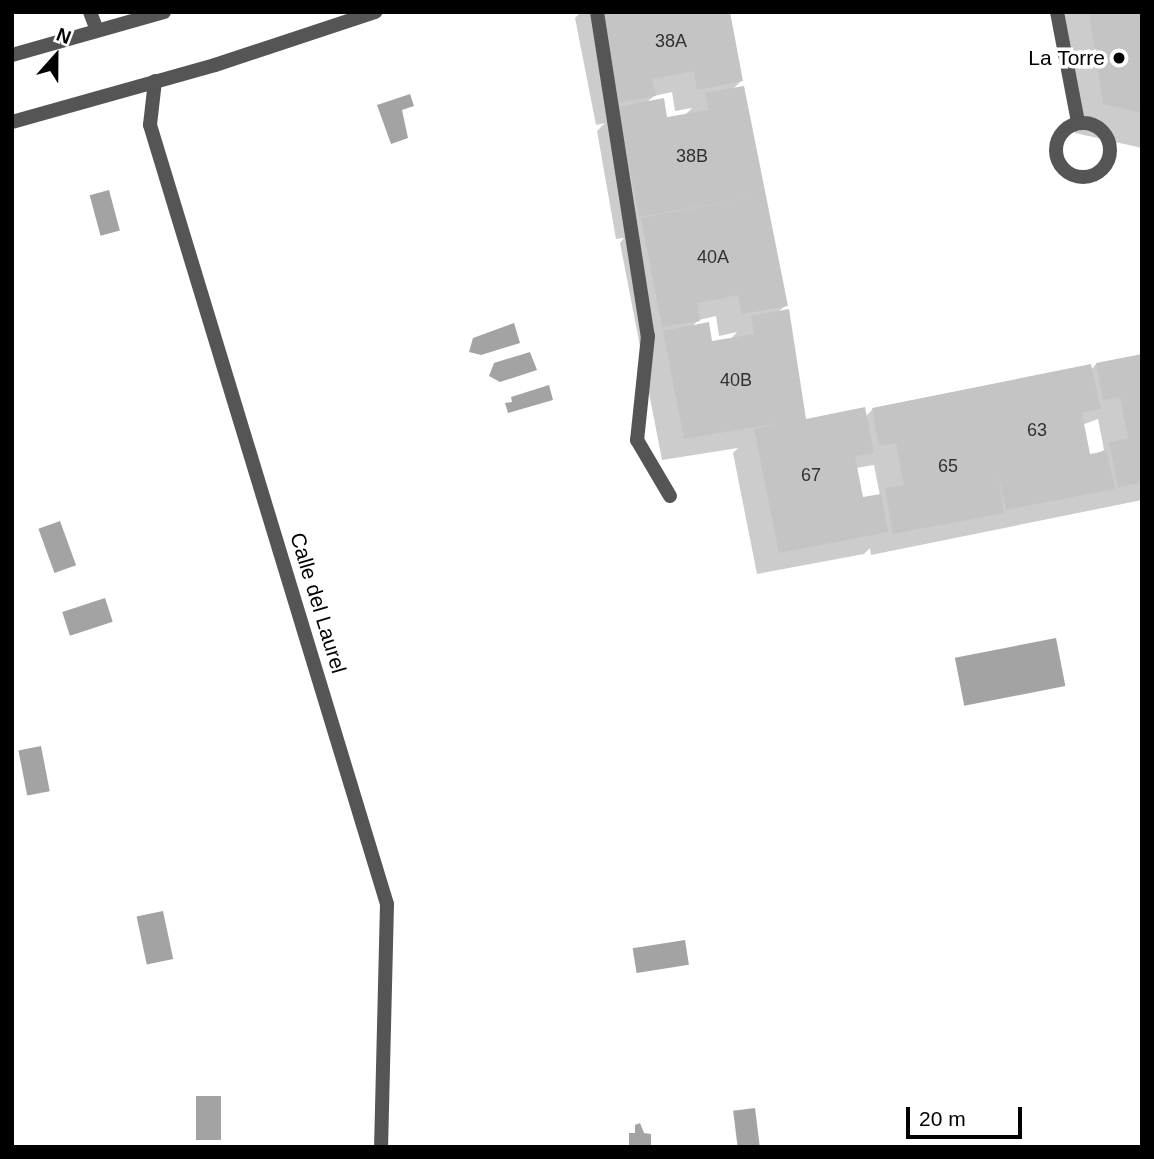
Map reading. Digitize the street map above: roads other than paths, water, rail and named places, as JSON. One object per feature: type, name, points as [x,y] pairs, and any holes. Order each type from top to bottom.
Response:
[{"type":"street","points":[[90,12],[97,30]]},
{"type":"street","points":[[12,55],[164,12]]},
{"type":"street","points":[[12,122],[155,81],[375,12]]},
{"type":"street","points":[[597,12],[648,336],[637,440],[670,496]]},
{"type":"street","points":[[1057,12],[1078,122]]},
{"type":"street","name":"Calle del Laurel","points":[[155,81],[150,125],[387,904],[381,1147]]},
{"type":"street","points":[[1078,122],[1102,128],[1112,145],[1107,166],[1089,178],[1067,174],[1055,157],[1058,136],[1078,122]]},
{"type":"place","name":"La Torre","points":[[1119,58]]}]
